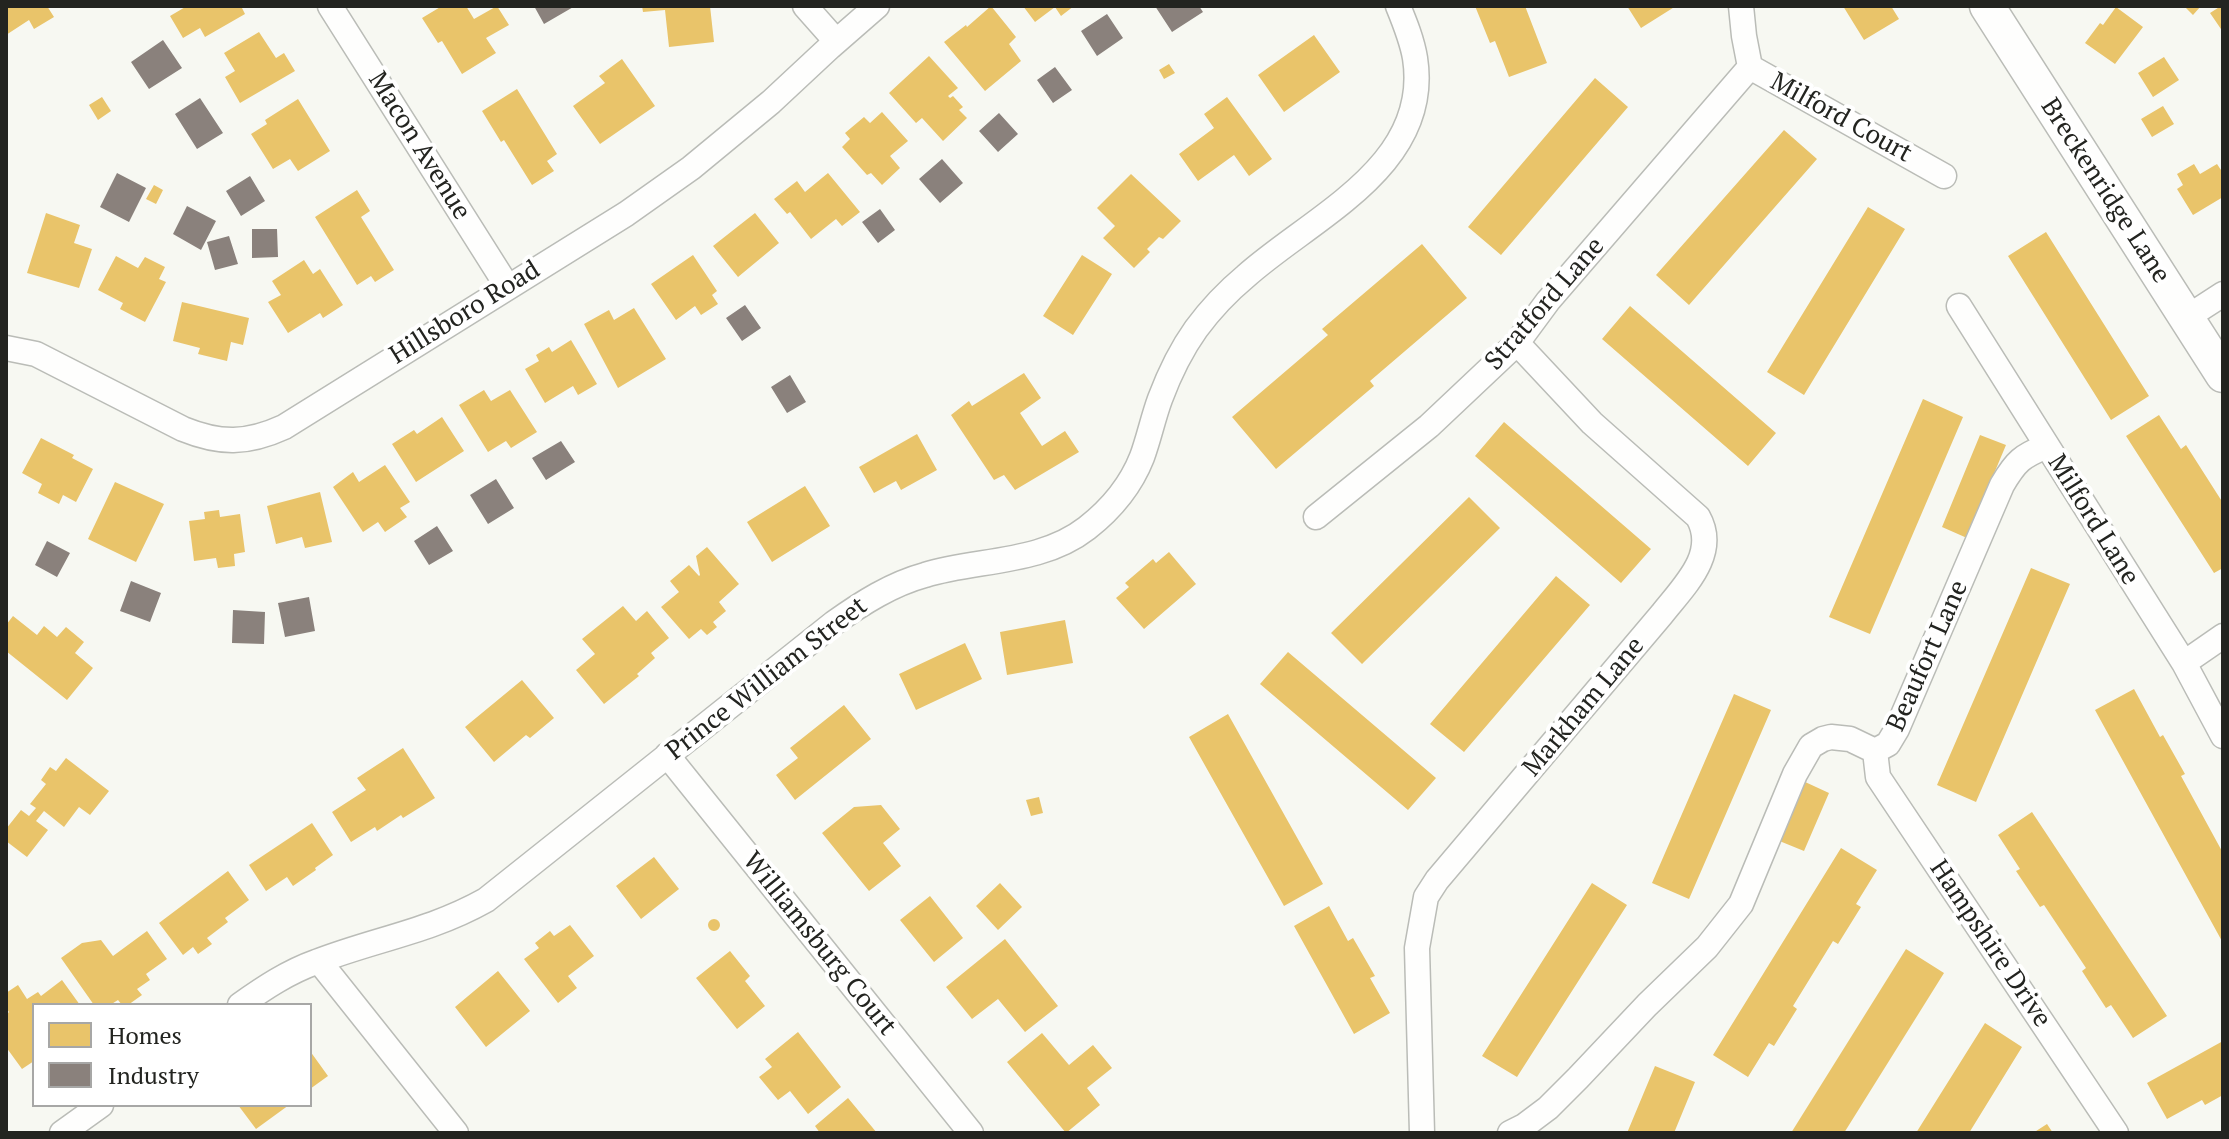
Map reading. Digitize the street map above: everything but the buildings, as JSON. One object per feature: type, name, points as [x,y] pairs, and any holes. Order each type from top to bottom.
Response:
[{"type":"main road","name":"Breckenridge Lane","points":[[1987,6],[2223,375]]},
{"type":"street","name":"Macon Avenue","points":[[330,6],[507,286]]},
{"type":"street","points":[[805,6],[836,41]]},
{"type":"street","name":"Hillsboro Road","points":[[6,348],[36,354],[202,436],[234,441],[271,433],[626,214],[691,168],[771,102],[877,6]]},
{"type":"street","name":"Prince William Street","points":[[243,1003],[292,972],[422,930],[462,914],[486,900],[867,599],[924,575],[1043,551],[1085,529],[1108,509],[1125,488],[1141,458],[1173,367],[1201,324],[1246,276],[1356,192],[1387,159],[1401,138],[1413,107],[1417,74],[1411,37],[1398,6]]},
{"type":"street","name":"Milford Court","points":[[1741,6],[1750,67],[1944,176]]},
{"type":"street","name":"Stratford Lane","points":[[1316,517],[1429,426],[1517,343],[1548,301],[1750,67]]},
{"type":"street","points":[[2186,318],[2223,294]]},
{"type":"street","name":"Milford Lane","points":[[1959,306],[2184,663],[2223,736]]},
{"type":"street","name":"Markham Lane","points":[[1422,1133],[1417,948],[1426,897],[1437,880],[1662,614],[1695,572],[1703,556],[1704,527],[1698,517],[1592,423],[1517,343]]},
{"type":"street","name":"Beaufort Lane","points":[[1510,1133],[1548,1108],[1707,947],[1741,904],[1795,774],[1811,746],[1831,737],[1850,739],[1875,751],[1888,744],[2002,485],[2013,466],[2024,456],[2047,446]]},
{"type":"street","points":[[2184,663],[2223,636]]},
{"type":"street","name":"Hampshire Drive","points":[[1875,751],[1878,777],[2116,1133]]},
{"type":"street","name":"Williamsburg Court","points":[[667,755],[971,1133]]},
{"type":"street","points":[[319,961],[456,1133]]},
{"type":"street","points":[[62,1133],[98,1107]]}]
